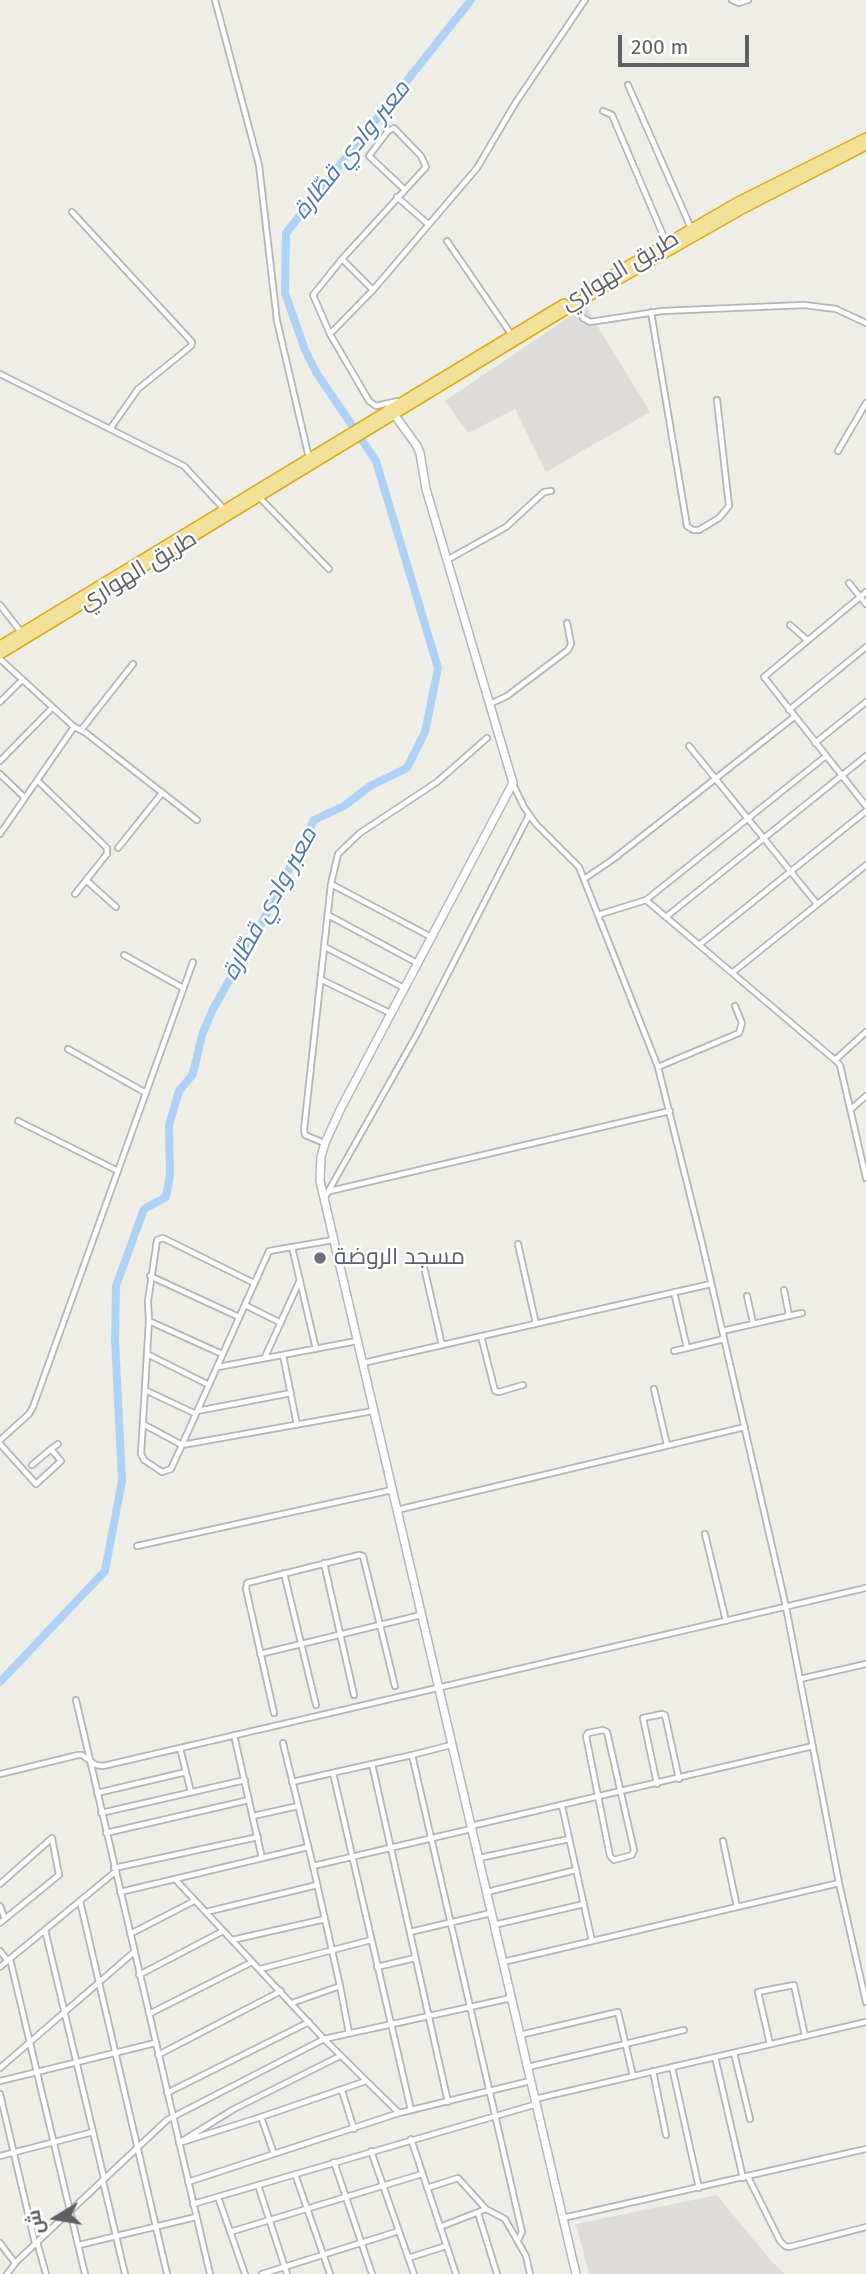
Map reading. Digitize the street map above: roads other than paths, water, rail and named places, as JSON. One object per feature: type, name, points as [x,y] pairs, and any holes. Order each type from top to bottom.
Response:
[{"type":"highway","name":"طريق الهواري","points":[[383,417],[409,398],[691,228],[866,138]]},
{"type":"highway","name":"طريق الهواري","points":[[383,417],[394,415],[575,304],[740,210],[866,145]]},
{"type":"highway","points":[[345,440],[383,417]]},
{"type":"highway","name":"طريق الهواري","points":[[0,657],[225,510],[309,458],[345,440]]},
{"type":"highway","name":"طريق الهواري","points":[[0,646],[79,603],[259,497],[345,440]]},
{"type":"street","points":[[215,0],[259,165],[278,321],[309,458]]},
{"type":"street","points":[[330,334],[373,290],[477,168],[557,38],[585,0]]},
{"type":"street","points":[[732,0],[739,3],[748,0]]},
{"type":"street","points":[[628,85],[691,228]]},
{"type":"street","points":[[603,111],[612,115],[667,243]]},
{"type":"street","points":[[404,189],[369,156],[388,131],[394,128],[421,156],[426,167],[313,295],[330,334],[371,404],[379,406],[409,398]]},
{"type":"street","points":[[397,197],[428,224]]},
{"type":"street","points":[[72,212],[192,342],[191,346],[138,389],[110,429]]},
{"type":"street","points":[[447,242],[512,335]]},
{"type":"street","points":[[342,259],[373,290]]},
{"type":"street","points":[[575,304],[583,318],[590,322],[651,312],[714,307],[804,305],[836,309],[866,323]]},
{"type":"street","points":[[651,312],[687,526],[693,530],[699,530],[719,518],[729,506],[717,400]]},
{"type":"street","points":[[0,374],[184,466],[225,510]]},
{"type":"street","points":[[838,452],[866,403]]},
{"type":"street","points":[[394,415],[417,446],[446,560],[513,783],[529,815],[545,835],[575,862],[584,879],[658,1067],[786,1606],[839,1883],[866,2002]]},
{"type":"street","points":[[446,560],[506,527],[544,492],[551,491]]},
{"type":"street","points":[[259,497],[329,569]]},
{"type":"street","points":[[849,583],[866,604]]},
{"type":"street","points":[[699,945],[866,808],[764,675],[866,592]]},
{"type":"street","points":[[0,605],[22,633]]},
{"type":"street","points":[[489,705],[507,696],[568,650],[571,644],[566,622]]},
{"type":"street","points":[[790,625],[807,640]]},
{"type":"street","points":[[789,710],[866,647]]},
{"type":"street","points":[[0,657],[52,708],[197,820]]},
{"type":"street","points":[[81,730],[133,664]]},
{"type":"street","points":[[0,702],[22,680]]},
{"type":"street","points":[[815,743],[866,702]]},
{"type":"street","points":[[0,761],[52,708]]},
{"type":"street","points":[[584,879],[794,717]]},
{"type":"street","points":[[0,834],[75,727]]},
{"type":"street","points":[[325,1143],[308,1137],[304,1130],[331,884],[338,855],[348,842],[437,782],[487,738]]},
{"type":"street","points":[[690,746],[817,904]]},
{"type":"street","points":[[598,915],[646,900],[826,756]]},
{"type":"street","points":[[666,917],[866,756]]},
{"type":"street","points":[[0,774],[25,799]]},
{"type":"street","points":[[38,780],[107,848],[107,853],[75,894]]},
{"type":"street","points":[[513,783],[325,1143],[320,1175],[576,2274]]},
{"type":"street","points":[[118,848],[162,793]]},
{"type":"street","points":[[324,1200],[417,1034],[529,815]]},
{"type":"street","points":[[732,972],[866,865]]},
{"type":"street","points":[[86,880],[116,907]]},
{"type":"street","points":[[331,884],[432,938]]},
{"type":"street","points":[[646,900],[840,1065],[866,1178]]},
{"type":"street","points":[[328,915],[418,963]]},
{"type":"street","points":[[325,947],[405,989]]},
{"type":"street","points":[[124,955],[183,988]]},
{"type":"street","points":[[51,1449],[61,1461],[36,1484],[0,1442],[33,1408],[193,962]]},
{"type":"street","points":[[321,980],[391,1014]]},
{"type":"street","points":[[658,1067],[739,1033],[742,1023],[734,1006]]},
{"type":"street","points":[[835,1060],[866,1032]]},
{"type":"street","points":[[68,1049],[146,1093]]},
{"type":"street","points":[[851,1109],[866,1096]]},
{"type":"street","points":[[329,1191],[670,1111]]},
{"type":"street","points":[[18,1121],[118,1171]]},
{"type":"street","points":[[860,1151],[866,1149]]},
{"type":"street","points":[[254,1283],[159,1238],[153,1254],[150,1276],[141,1454],[144,1460],[162,1472],[170,1469],[182,1446],[270,1250],[333,1240]]},
{"type":"street","points":[[518,1244],[536,1324]]},
{"type":"street","points":[[292,1247],[316,1349]]},
{"type":"street","points":[[424,1267],[442,1345]]},
{"type":"street","points":[[150,1276],[239,1318]]},
{"type":"street","points":[[265,1358],[300,1280]]},
{"type":"street","points":[[362,1363],[711,1284]]},
{"type":"street","points":[[783,1290],[789,1315]]},
{"type":"street","points":[[674,1292],[687,1348]]},
{"type":"street","points":[[747,1296],[753,1323]]},
{"type":"street","points":[[245,1305],[281,1323]]},
{"type":"street","points":[[722,1331],[802,1312]]},
{"type":"street","points":[[149,1321],[222,1354]]},
{"type":"street","points":[[481,1336],[495,1391],[523,1385]]},
{"type":"street","points":[[674,1351],[724,1339]]},
{"type":"street","points":[[217,1367],[357,1341]]},
{"type":"street","points":[[147,1354],[209,1385]]},
{"type":"street","points":[[283,1355],[297,1425]]},
{"type":"street","points":[[654,1389],[667,1445]]},
{"type":"street","points":[[145,1390],[197,1413],[291,1393]]},
{"type":"street","points":[[143,1424],[182,1446],[373,1411]]},
{"type":"street","points":[[397,1510],[745,1427]]},
{"type":"street","points":[[32,1465],[58,1444]]},
{"type":"street","points":[[137,1546],[392,1490]]},
{"type":"street","points":[[705,1534],[726,1620]]},
{"type":"street","points":[[274,1713],[246,1586],[249,1581],[362,1554],[394,1686]]},
{"type":"street","points":[[324,1563],[355,1695]]},
{"type":"street","points":[[284,1573],[316,1704]]},
{"type":"street","points":[[0,1774],[78,1755],[103,1766],[866,1588]]},
{"type":"street","points":[[260,1654],[421,1615]]},
{"type":"street","points":[[800,1679],[866,1664]]},
{"type":"street","points":[[75,1700],[210,2274]]},
{"type":"street","points":[[657,1784],[643,1718],[665,1715],[679,1779]]},
{"type":"street","points":[[607,1732],[621,1792],[634,1850],[632,1855],[614,1860],[610,1856],[586,1736],[588,1733],[607,1732]]},
{"type":"street","points":[[234,1735],[262,1858]]},
{"type":"street","points":[[283,1742],[349,2033]]},
{"type":"street","points":[[292,1782],[452,1745]]},
{"type":"street","points":[[313,1866],[813,1746]]},
{"type":"street","points":[[180,1748],[191,1792]]},
{"type":"street","points":[[412,1755],[522,2232],[518,2240]]},
{"type":"street","points":[[372,1764],[448,2102]]},
{"type":"street","points":[[97,1793],[186,1772]]},
{"type":"street","points":[[333,1773],[411,2110]]},
{"type":"street","points":[[101,1812],[245,1780]]},
{"type":"street","points":[[106,1833],[249,1800]]},
{"type":"street","points":[[562,1805],[592,1941]]},
{"type":"street","points":[[253,1816],[298,1806]]},
{"type":"street","points":[[0,1967],[115,1870],[258,1837]]},
{"type":"street","points":[[0,1884],[52,1838],[58,1875],[0,1923]]},
{"type":"street","points":[[479,1858],[569,1839]]},
{"type":"street","points":[[723,1841],[737,1907]]},
{"type":"street","points":[[120,1892],[308,1847]]},
{"type":"street","points":[[487,1892],[576,1870]]},
{"type":"street","points":[[175,1879],[324,2039],[399,2113]]},
{"type":"street","points":[[503,1962],[839,1883]]},
{"type":"street","points":[[205,1912],[317,1885]]},
{"type":"street","points":[[80,1901],[167,2274]]},
{"type":"street","points":[[130,1934],[195,1901]]},
{"type":"street","points":[[494,1925],[584,1904]]},
{"type":"street","points":[[0,1906],[5,1919]]},
{"type":"street","points":[[410,1931],[491,1913]]},
{"type":"street","points":[[231,1940],[325,1919]]},
{"type":"street","points":[[45,1930],[125,2274]]},
{"type":"street","points":[[139,1975],[223,1931]]},
{"type":"street","points":[[260,1969],[371,1940]]},
{"type":"street","points":[[0,1951],[9,1960],[86,2274]]},
{"type":"street","points":[[0,2068],[134,1952]]},
{"type":"street","points":[[377,1967],[415,1958]]},
{"type":"street","points":[[149,2014],[253,1962]]},
{"type":"street","points":[[770,2044],[758,1992],[794,1985],[805,2036]]},
{"type":"street","points":[[292,2003],[340,1986]]},
{"type":"street","points":[[158,2055],[281,1992]]},
{"type":"street","points":[[7,2274],[36,2243],[173,2117],[324,2039],[512,1997]]},
{"type":"street","points":[[520,2035],[618,2012],[633,2076]]},
{"type":"street","points":[[167,2093],[309,2022]]},
{"type":"street","points":[[193,2204],[536,2101],[866,2022]]},
{"type":"street","points":[[528,2067],[684,2030]]},
{"type":"street","points":[[0,2081],[155,2043]]},
{"type":"street","points":[[734,2053],[750,2119]]},
{"type":"street","points":[[179,2143],[234,2109],[341,2056]]},
{"type":"street","points":[[715,2057],[745,2178],[780,2241],[785,2246],[866,2227]]},
{"type":"street","points":[[672,2067],[699,2188]]},
{"type":"street","points":[[653,2071],[666,2135]]},
{"type":"street","points":[[179,2143],[366,2081]]},
{"type":"street","points":[[188,2182],[399,2113],[531,2081]]},
{"type":"street","points":[[342,2091],[354,2129]]},
{"type":"street","points":[[0,2094],[46,2274]]},
{"type":"street","points":[[261,2118],[274,2154]]},
{"type":"street","points":[[0,2156],[93,2132]]},
{"type":"street","points":[[411,2139],[456,2274]]},
{"type":"street","points":[[563,2218],[866,2149]]},
{"type":"street","points":[[371,2151],[414,2274]]},
{"type":"street","points":[[334,2162],[372,2274]]},
{"type":"street","points":[[295,2174],[330,2274]]},
{"type":"street","points":[[230,2232],[422,2174]]},
{"type":"street","points":[[427,2188],[458,2178],[486,2209],[505,2218],[518,2240],[530,2274]]},
{"type":"street","points":[[258,2185],[287,2274]]},
{"type":"street","points":[[218,2197],[244,2274]]},
{"type":"street","points":[[440,2227],[486,2209]]},
{"type":"street","points":[[478,2213],[497,2274]]},
{"type":"street","points":[[79,2245],[196,2217]]},
{"type":"street","points":[[262,2274],[399,2231]]},
{"type":"street","points":[[0,2243],[15,2263]]},
{"type":"street","points":[[408,2258],[446,2246]]},
{"type":"waterway","name":"معبر وادي قطّارة","points":[[0,1682],[105,1571],[122,1481],[115,1340],[116,1286],[144,1209],[166,1197],[170,1175],[169,1125],[179,1091],[193,1074],[202,1035],[213,1009],[263,921],[314,820],[344,806],[370,786],[407,768],[425,732],[438,668],[376,461],[316,372],[305,350],[285,293],[286,233],[471,0]]},
{"type":"place","name":"مسجد الروضة","points":[[320,1258]]}]
